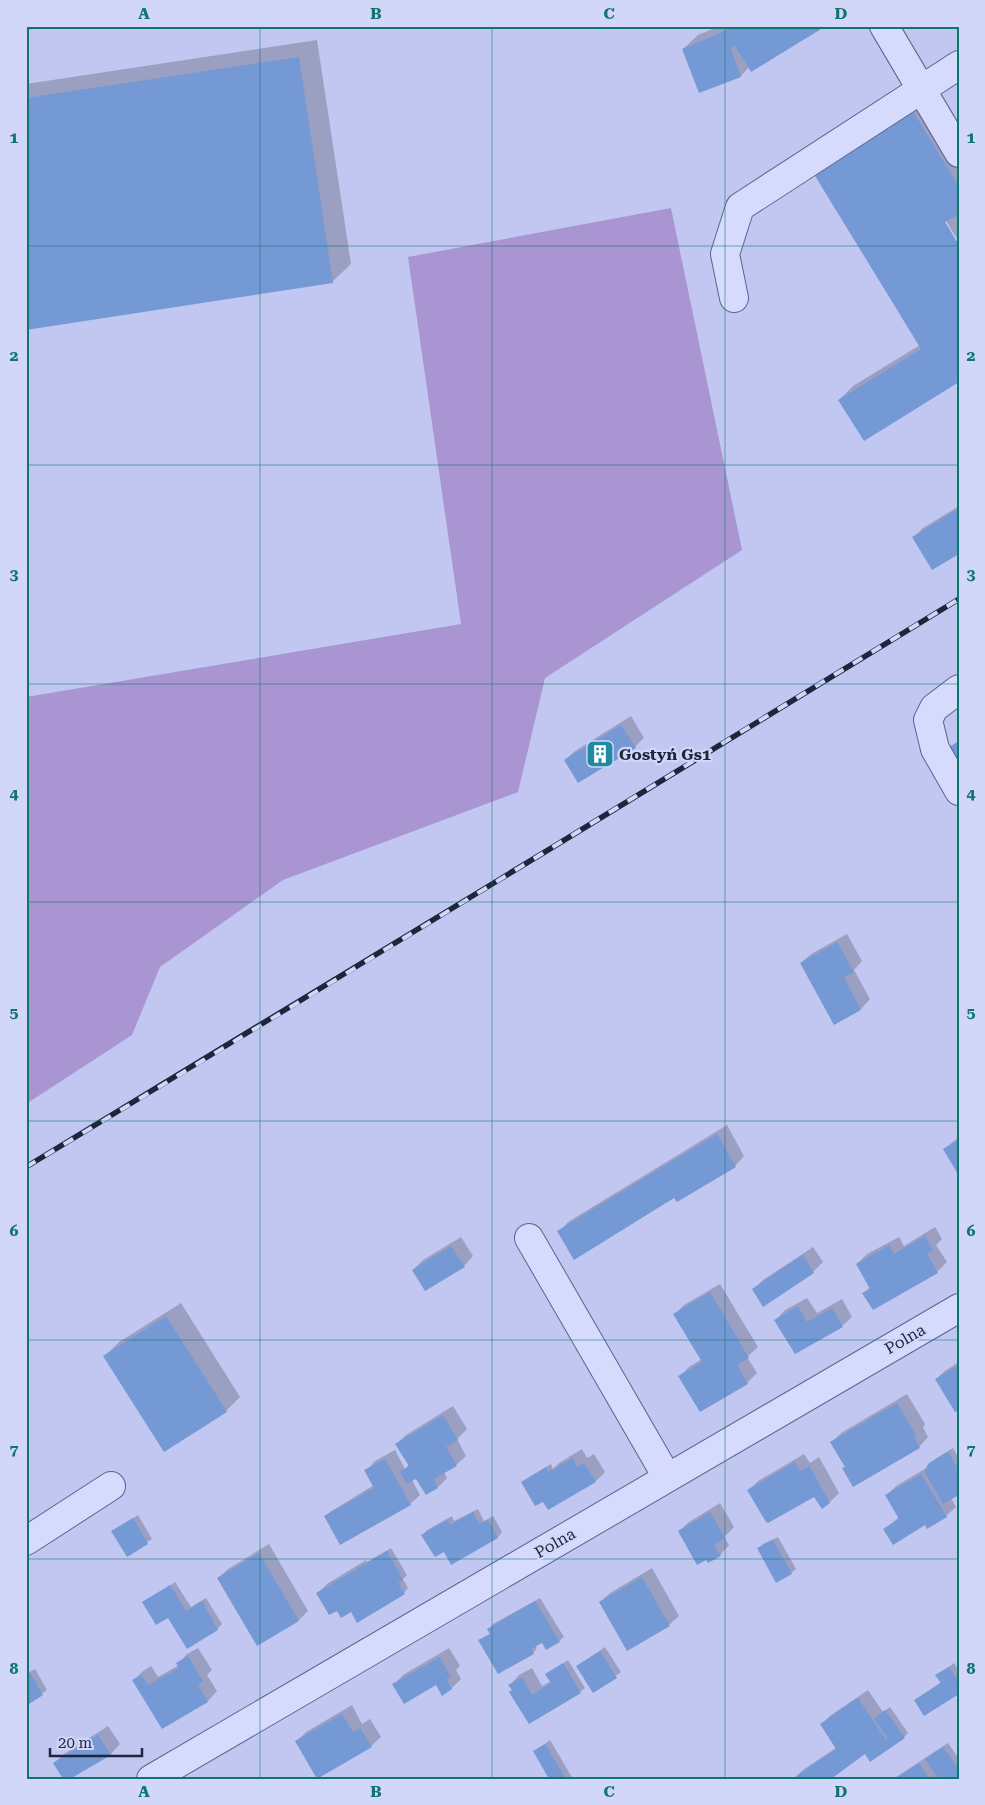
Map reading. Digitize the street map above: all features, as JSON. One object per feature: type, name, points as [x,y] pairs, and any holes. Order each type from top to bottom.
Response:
[{"type":"street","points":[[884,26],[959,153]]},
{"type":"street","points":[[734,298],[725,254],[740,207],[959,65]]},
{"type":"street","points":[[959,689],[934,708],[928,720],[935,749],[959,791]]},
{"type":"street","points":[[529,1238],[667,1477]]},
{"type":"street","name":"Polna","points":[[151,1779],[959,1308]]},
{"type":"street","points":[[26,1541],[111,1486]]},
{"type":"shaded area","points":[[671,208],[742,550],[545,678],[518,792],[283,880],[160,967],[132,1035],[26,1104],[26,697],[461,624],[408,257]]},
{"type":"building","points":[[26,26],[45,26],[45,27],[26,30]]},
{"type":"building","points":[[732,26],[826,26],[751,72],[735,46],[731,49],[741,77],[699,93],[682,49],[721,33]]},
{"type":"building","points":[[299,57],[333,283],[26,330],[26,98]]},
{"type":"building","points":[[912,110],[959,186],[959,214],[945,222],[959,245],[959,382],[864,441],[838,400],[921,349],[812,171]]},
{"type":"building","points":[[959,508],[959,554],[932,570],[912,537]]},
{"type":"building","name":"Gostyń Gs1","points":[[621,725],[636,748],[578,783],[564,760]]},
{"type":"building","points":[[959,741],[959,763],[949,747]]},
{"type":"building","points":[[837,942],[854,972],[844,977],[861,1010],[834,1025],[800,963]]},
{"type":"building","points":[[717,1134],[736,1167],[677,1202],[674,1198],[574,1260],[557,1231]]},
{"type":"building","points":[[959,1140],[959,1176],[943,1149]]},
{"type":"building","points":[[925,1236],[933,1250],[927,1254],[938,1273],[873,1310],[862,1293],[870,1289],[856,1264],[889,1245],[894,1254]]},
{"type":"building","points":[[451,1246],[465,1267],[425,1291],[412,1270]]},
{"type":"building","points":[[803,1255],[814,1273],[763,1307],[752,1289]]},
{"type":"building","points":[[710,1292],[749,1358],[737,1365],[748,1384],[700,1412],[678,1376],[702,1362],[673,1314]]},
{"type":"building","points":[[798,1306],[807,1322],[832,1308],[843,1327],[795,1354],[774,1320]]},
{"type":"building","points":[[166,1316],[227,1412],[164,1452],[103,1356]]},
{"type":"building","points":[[959,1365],[959,1410],[955,1412],[935,1379]]},
{"type":"building","points":[[897,1403],[916,1435],[914,1437],[920,1448],[853,1487],[842,1468],[845,1467],[830,1442]]},
{"type":"building","points":[[443,1415],[458,1440],[446,1447],[457,1466],[434,1479],[438,1488],[426,1495],[416,1479],[407,1484],[400,1472],[409,1466],[395,1444]]},
{"type":"building","points":[[948,1452],[959,1470],[959,1495],[943,1504],[924,1471],[929,1463]]},
{"type":"building","points":[[573,1458],[577,1467],[584,1463],[596,1482],[548,1510],[543,1502],[535,1506],[521,1482],[546,1467],[548,1472]]},
{"type":"building","points":[[385,1459],[411,1505],[340,1545],[324,1516],[374,1488],[364,1470]]},
{"type":"building","points":[[795,1462],[800,1471],[809,1466],[830,1503],[822,1509],[814,1497],[768,1523],[747,1490]]},
{"type":"building","points":[[921,1474],[947,1517],[927,1529],[925,1525],[893,1545],[883,1529],[899,1519],[885,1495]]},
{"type":"building","points":[[473,1512],[479,1524],[488,1520],[498,1538],[451,1565],[444,1552],[435,1557],[421,1535],[447,1520],[450,1525]]},
{"type":"building","points":[[710,1512],[725,1538],[714,1545],[721,1556],[708,1563],[706,1560],[697,1565],[678,1531]]},
{"type":"building","points":[[133,1518],[148,1544],[127,1557],[111,1531]]},
{"type":"building","points":[[773,1540],[792,1574],[776,1583],[757,1548]]},
{"type":"building","points":[[387,1551],[403,1580],[398,1583],[405,1594],[357,1623],[351,1612],[341,1618],[337,1611],[329,1615],[316,1593]]},
{"type":"building","points":[[259,1553],[299,1621],[257,1646],[217,1578]]},
{"type":"building","points":[[642,1577],[670,1626],[627,1651],[599,1602]]},
{"type":"building","points":[[170,1585],[186,1611],[202,1601],[218,1630],[187,1649],[168,1618],[156,1625],[142,1602]]},
{"type":"building","points":[[535,1601],[560,1642],[546,1650],[542,1643],[531,1649],[534,1654],[498,1674],[478,1640],[490,1634],[487,1629]]},
{"type":"building","points":[[600,1651],[617,1678],[593,1693],[576,1666]]},
{"type":"building","points":[[188,1656],[203,1681],[198,1685],[208,1702],[162,1729],[132,1680],[141,1675],[148,1685],[179,1668],[176,1663]]},
{"type":"building","points":[[440,1657],[451,1677],[446,1679],[452,1689],[442,1696],[436,1685],[404,1704],[392,1684]]},
{"type":"building","points":[[563,1663],[581,1693],[529,1724],[509,1692],[512,1690],[508,1685],[522,1677],[532,1695],[551,1683],[545,1674]]},
{"type":"building","points":[[949,1667],[959,1682],[959,1694],[924,1716],[914,1700],[941,1683],[935,1675]]},
{"type":"building","points":[[30,1673],[43,1695],[26,1706],[26,1675]]},
{"type":"building","points":[[858,1698],[886,1740],[888,1739],[874,1719],[885,1710],[905,1738],[870,1762],[865,1754],[831,1779],[792,1779],[836,1749],[820,1724]]},
{"type":"building","points":[[342,1714],[353,1732],[360,1728],[372,1747],[317,1779],[295,1741]]},
{"type":"building","points":[[98,1735],[111,1755],[70,1779],[63,1779],[53,1763]]},
{"type":"building","points":[[545,1744],[566,1779],[549,1779],[533,1751]]},
{"type":"building","points":[[943,1747],[959,1769],[959,1777],[956,1779],[939,1779],[925,1759]]},
{"type":"building","points":[[919,1763],[929,1779],[895,1779]]},
{"type":"railway","points":[[26,1167],[959,599]]},
{"type":"place","name":"Gostyń Gs1","points":[[600,754]]}]
